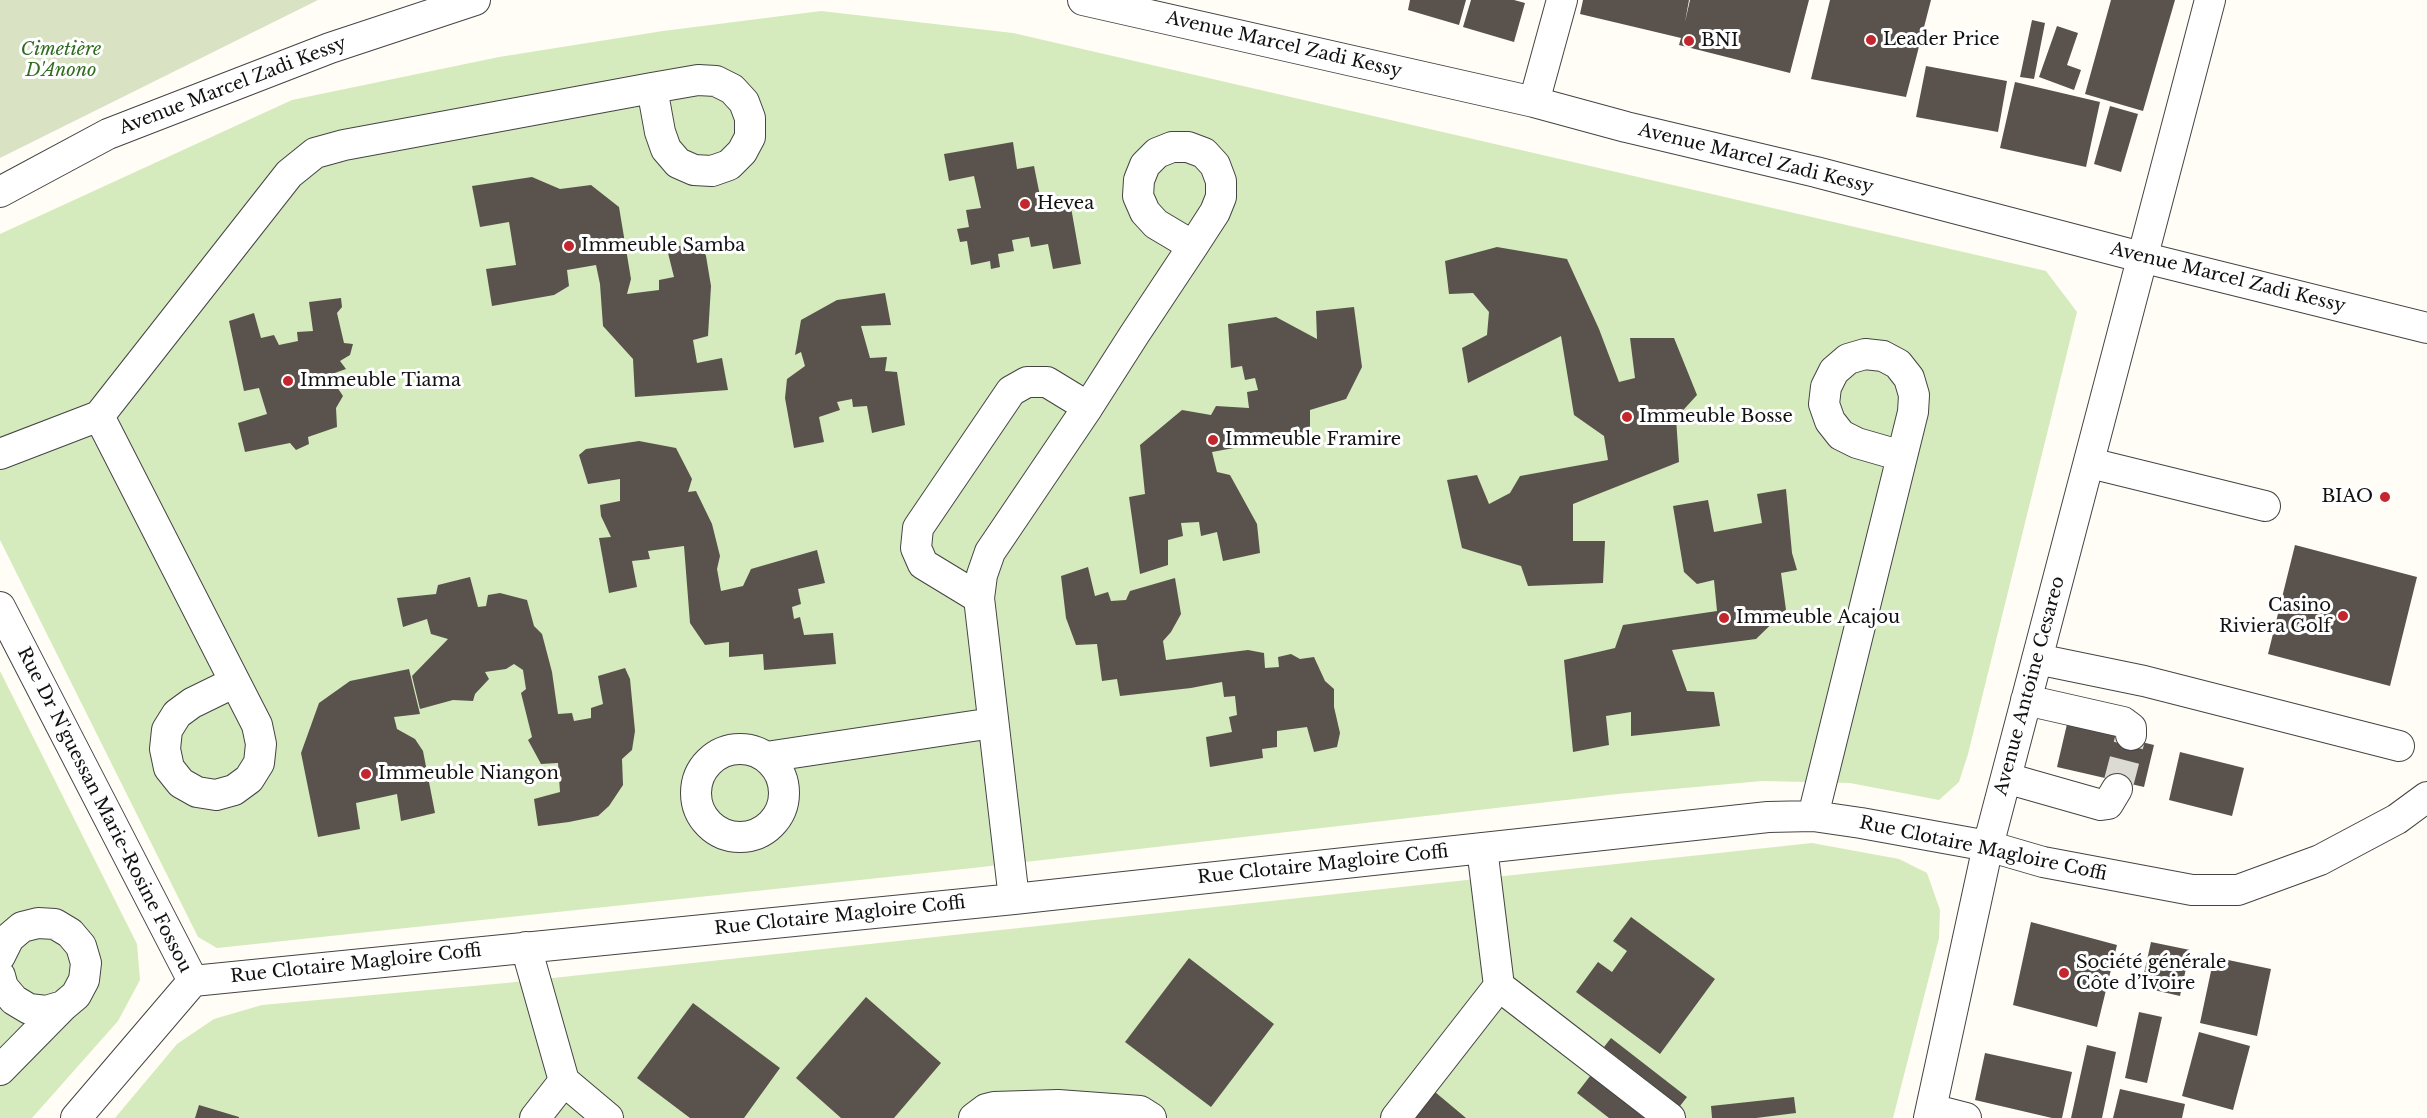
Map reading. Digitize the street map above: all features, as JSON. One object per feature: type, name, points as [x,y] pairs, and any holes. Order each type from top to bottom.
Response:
[{"type":"street","name":"Avenue Marcel Zadi Kessy","points":[[0,192],[108,134],[330,48],[475,0]]},
{"type":"street","name":"Avenue Marcel Zadi Kessy","points":[[1083,0],[1534,102],[2427,328]]},
{"type":"street","points":[[1534,102],[1562,0]]},
{"type":"street","name":"Avenue Antoine Cesareo","points":[[1930,1114],[1988,846],[2210,0]]},
{"type":"street","points":[[0,454],[99,416],[290,174],[315,153],[344,145],[652,88]]},
{"type":"street","points":[[1014,899],[979,598],[982,575],[990,552],[1193,246]]},
{"type":"street","points":[[979,598],[923,564],[916,548],[918,528],[1011,391],[1027,382],[1047,382],[1088,407]]},
{"type":"street","points":[[99,416],[235,682]]},
{"type":"street","points":[[1813,816],[1902,456]]},
{"type":"street","points":[[2090,463],[2265,506]]},
{"type":"street","name":"Rue Dr N'guessan Marie-Rosine Fossou","points":[[0,607],[193,981],[76,1118]]},
{"type":"street","points":[[2037,659],[2144,681],[2399,746]]},
{"type":"street","points":[[2026,700],[2123,722],[2131,728],[2131,735]]},
{"type":"street","points":[[766,758],[993,723]]},
{"type":"street","points":[[2006,778],[2101,805],[2108,804],[2117,789]]},
{"type":"street","name":"Rue Clotaire Magloire Coffi","points":[[193,981],[1014,899],[1768,817],[1813,816],[1988,846],[2043,862],[2192,890],[2238,890],[2320,860],[2397,819],[2427,797]]},
{"type":"street","points":[[1396,1118],[1499,986],[1482,848]]},
{"type":"street","points":[[0,956],[9,938],[22,927],[38,923],[56,924],[70,933],[81,946],[86,963],[84,980],[76,995],[0,1070]]},
{"type":"street","points":[[526,947],[564,1081],[608,1118]]},
{"type":"street","points":[[0,976],[3,987],[14,1000],[29,1009],[46,1011],[63,1006]]},
{"type":"street","points":[[1499,986],[1670,1118]]},
{"type":"street","points":[[535,1118],[564,1081]]},
{"type":"street","points":[[974,1118],[986,1109],[994,1107],[1058,1105],[1140,1111],[1151,1118]]},
{"type":"street","points":[[1930,1114],[1966,1118]]},
{"type":"green space","name":"Cimetière D'Anono","points":[[0,0],[318,0],[0,158]]},
{"type":"green space","points":[[821,11],[1013,33],[2046,271],[2077,312],[1968,754],[1959,782],[1939,800],[1850,783],[1762,781],[1618,794],[973,868],[217,948],[198,937],[0,540],[0,234],[292,100],[499,57],[663,31]]},
{"type":"green space","points":[[0,671],[137,944],[140,980],[118,1021],[32,1118],[0,1118]]},
{"type":"green space","points":[[1812,843],[1899,859],[1927,873],[1940,910],[1939,938],[1893,1118],[115,1118],[177,1044],[214,1019],[262,1005],[506,983]]},
{"type":"building","points":[[1410,0],[1466,0],[1459,25],[1408,10]]},
{"type":"building","points":[[1471,0],[1514,0],[1525,3],[1514,42],[1463,27]]},
{"type":"building","points":[[1583,0],[1689,0],[1685,22],[1690,0],[1809,0],[1790,73],[1679,45],[1681,38],[1580,14]]},
{"type":"building","name":"Leader Price","points":[[1830,0],[1931,0],[1906,97],[1811,79]]},
{"type":"building","points":[[2111,0],[2175,0],[2143,111],[2085,94]]},
{"type":"building","points":[[2032,20],[2045,23],[2034,79],[2020,77]]},
{"type":"building","points":[[2057,26],[2078,33],[2067,65],[2081,70],[2074,90],[2039,77]]},
{"type":"building","points":[[1926,66],[2007,81],[1998,132],[1916,117]]},
{"type":"building","points":[[2015,82],[2100,102],[2086,167],[2000,148]]},
{"type":"building","points":[[2110,106],[2138,114],[2121,172],[2094,164]]},
{"type":"building","name":"Hevea","points":[[1013,142],[1017,169],[1034,166],[1041,201],[1069,196],[1081,264],[1053,269],[1048,244],[1031,247],[1029,237],[1012,240],[1014,251],[998,254],[1000,267],[991,269],[990,261],[971,265],[967,241],[960,242],[957,229],[969,227],[966,210],[981,208],[974,176],[949,181],[944,154]]},
{"type":"building","points":[[532,177],[560,189],[591,185],[619,207],[631,279],[627,294],[659,290],[659,280],[674,277],[667,249],[700,241],[706,256],[711,286],[708,336],[693,340],[697,363],[722,358],[728,390],[635,397],[633,359],[603,326],[600,284],[596,265],[567,270],[569,286],[554,295],[492,306],[486,269],[516,265],[509,222],[480,227],[472,186]]},
{"type":"building","name":"Immeuble Bosse","points":[[1497,247],[1567,259],[1599,329],[1619,382],[1635,378],[1630,338],[1674,338],[1697,395],[1676,418],[1679,462],[1573,504],[1573,541],[1605,541],[1603,583],[1528,586],[1521,566],[1462,548],[1447,480],[1477,475],[1489,504],[1510,493],[1520,476],[1608,460],[1604,436],[1574,415],[1561,336],[1468,383],[1462,348],[1487,335],[1489,312],[1473,293],[1449,294],[1445,261]]},
{"type":"building","points":[[885,293],[891,325],[861,326],[870,358],[887,357],[885,371],[897,372],[905,425],[872,433],[867,406],[853,407],[852,399],[837,402],[840,410],[819,417],[824,442],[794,448],[785,398],[787,379],[805,366],[801,352],[795,355],[801,320],[837,300]]},
{"type":"building","name":"Immeuble Tiama","points":[[341,298],[342,307],[337,313],[344,343],[353,344],[350,355],[340,361],[346,369],[329,375],[343,396],[336,408],[337,427],[308,437],[309,444],[296,450],[290,443],[245,452],[238,423],[267,414],[259,388],[244,391],[229,321],[254,313],[261,338],[274,335],[279,345],[298,341],[297,332],[313,331],[309,302]]},
{"type":"building","name":"Immeuble Framire","points":[[1354,307],[1362,367],[1346,399],[1310,410],[1310,434],[1212,452],[1217,472],[1230,475],[1257,524],[1260,553],[1223,561],[1217,532],[1201,536],[1199,522],[1181,523],[1183,536],[1168,540],[1168,565],[1140,574],[1129,497],[1145,494],[1140,445],[1182,410],[1211,415],[1216,406],[1249,408],[1247,392],[1258,390],[1255,378],[1245,380],[1242,366],[1231,368],[1228,324],[1276,317],[1317,339],[1316,311]]},
{"type":"building","points":[[639,441],[676,448],[692,479],[688,492],[696,491],[712,524],[720,556],[717,569],[721,591],[743,586],[751,569],[817,550],[825,583],[798,589],[801,604],[792,607],[794,619],[800,617],[804,635],[833,633],[836,664],[764,670],[763,654],[729,657],[729,642],[705,645],[690,623],[684,546],[648,551],[650,559],[632,561],[637,587],[609,593],[599,538],[611,537],[601,516],[600,505],[620,501],[620,479],[588,484],[579,455],[586,449]]},
{"type":"building","name":"Immeuble Acajou","points":[[1786,489],[1792,553],[1797,570],[1781,573],[1786,610],[1756,639],[1672,650],[1687,691],[1714,692],[1720,726],[1631,736],[1631,712],[1606,716],[1609,745],[1573,752],[1564,660],[1615,648],[1623,625],[1717,611],[1714,580],[1697,584],[1684,572],[1673,506],[1708,500],[1714,532],[1762,523],[1757,494]]},
{"type":"building","name":"Casino Riviera Golf","points":[[2295,545],[2417,577],[2390,686],[2268,654]]},
{"type":"building","points":[[1088,567],[1095,596],[1108,592],[1111,601],[1126,600],[1130,591],[1175,578],[1181,614],[1163,641],[1166,660],[1248,650],[1264,653],[1265,668],[1279,667],[1278,657],[1291,654],[1300,659],[1314,657],[1325,681],[1334,689],[1334,707],[1340,733],[1337,747],[1314,752],[1307,727],[1277,731],[1277,747],[1262,749],[1263,758],[1210,767],[1206,737],[1232,732],[1229,717],[1237,715],[1235,696],[1224,697],[1222,682],[1120,696],[1117,679],[1102,681],[1097,644],[1076,645],[1066,618],[1061,576]]},
{"type":"building","points":[[470,577],[478,607],[486,606],[488,595],[500,593],[527,600],[534,626],[542,634],[552,672],[558,714],[572,713],[574,721],[591,718],[591,708],[603,704],[598,676],[625,668],[630,679],[635,731],[632,750],[622,759],[623,785],[609,806],[598,816],[538,826],[534,799],[560,792],[558,763],[541,764],[528,740],[532,737],[521,693],[526,689],[523,670],[514,664],[506,669],[485,672],[489,679],[475,694],[473,701],[453,700],[420,709],[412,676],[448,639],[431,634],[427,619],[403,627],[397,598],[436,594],[438,585]]},
{"type":"building","name":"Immeuble Niangon","points":[[409,669],[420,714],[394,717],[397,729],[415,739],[423,751],[435,813],[401,821],[397,794],[356,803],[360,829],[318,837],[301,753],[319,703],[350,681]]},
{"type":"building","points":[[2067,724],[2154,745],[2144,787],[2057,767]]},
{"type":"building","points":[[2180,752],[2244,768],[2232,816],[2169,800]]},
{"type":"building","points":[[1631,917],[1715,979],[1660,1054],[1576,992],[1598,962],[1612,972],[1627,951],[1613,941]]},
{"type":"building","points":[[2031,922],[2117,945],[2097,1027],[2013,1005]]},
{"type":"building","points":[[2151,942],[2190,950],[2180,996],[2141,987]]},
{"type":"building","points":[[2214,957],[2271,969],[2257,1036],[2200,1023]]},
{"type":"building","points":[[1189,958],[1274,1024],[1211,1107],[1125,1042]]},
{"type":"building","points":[[866,997],[941,1063],[894,1118],[841,1118],[796,1078]]},
{"type":"building","points":[[693,1003],[780,1068],[744,1118],[690,1118],[637,1078]]},
{"type":"building","points":[[2139,1012],[2162,1017],[2147,1083],[2125,1078]]},
{"type":"building","points":[[2199,1032],[2250,1046],[2233,1110],[2182,1096]]},
{"type":"building","points":[[1611,1038],[1687,1097],[1680,1106],[1604,1047]]},
{"type":"building","points":[[2087,1045],[2116,1052],[2102,1118],[2071,1118]]},
{"type":"building","points":[[1985,1053],[2072,1072],[2062,1118],[2052,1118],[1975,1100]]},
{"type":"building","points":[[1594,1071],[1654,1118],[1609,1118],[1577,1093]]},
{"type":"building","points":[[2120,1089],[2185,1104],[2182,1118],[2113,1118]]},
{"type":"building","points":[[1435,1092],[1466,1118],[1414,1118]]},
{"type":"building","points":[[1794,1097],[1796,1113],[1756,1118],[1712,1118],[1711,1106]]},
{"type":"building","points":[[199,1105],[239,1117],[239,1118],[195,1118]]},
{"type":"tunnel","points":[[2117,789],[2131,735]]},
{"type":"place","name":"Leader Price","points":[[1871,40]]},
{"type":"place","name":"BNI","points":[[1689,41]]},
{"type":"place","name":"Hevea","points":[[1025,204]]},
{"type":"place","name":"Immeuble Samba","points":[[569,246]]},
{"type":"place","name":"Immeuble Tiama","points":[[288,381]]},
{"type":"place","name":"Immeuble Bosse","points":[[1627,417]]},
{"type":"place","name":"Immeuble Framire","points":[[1213,440]]},
{"type":"place","name":"BIAO","points":[[2385,497]]},
{"type":"place","name":"Casino Riviera Golf","points":[[2343,616]]},
{"type":"place","name":"Immeuble Acajou","points":[[1724,618]]},
{"type":"place","name":"Immeuble Niangon","points":[[366,774]]},
{"type":"place","name":"Société générale Côte d’Ivoire","points":[[2064,973]]}]
